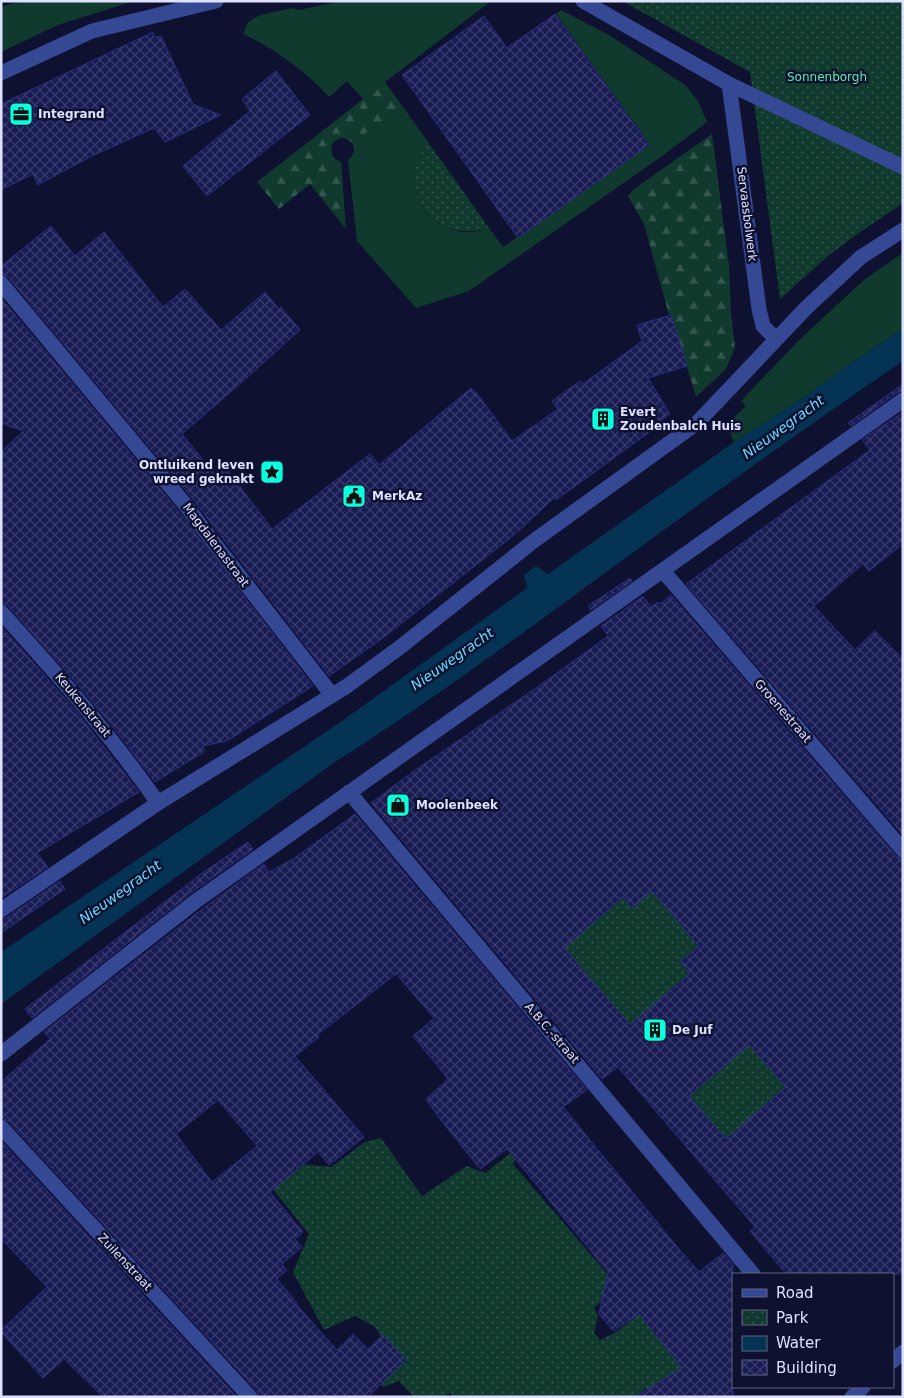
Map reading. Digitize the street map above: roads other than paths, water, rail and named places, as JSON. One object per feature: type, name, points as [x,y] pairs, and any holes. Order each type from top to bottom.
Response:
[{"type":"street","points":[[1,73],[92,31],[216,1]]},
{"type":"street","points":[[583,1],[729,84],[903,167]]},
{"type":"street","name":"Servaasbolwerk","points":[[729,84],[759,309],[763,326],[776,340]]},
{"type":"street","points":[[1,910],[158,804],[347,686],[399,648],[535,540],[696,423],[806,308],[861,257],[903,230]]},
{"type":"street","name":"Magdalenastraat","points":[[1,283],[184,502],[332,695]]},
{"type":"street","points":[[1,1054],[196,901],[903,400]]},
{"type":"street","name":"Groenestraat","points":[[663,571],[903,850]]},
{"type":"street","name":"Keukenstraat","points":[[1,612],[54,670],[126,758],[158,804]]},
{"type":"street","name":"A.B.C.-straat","points":[[349,792],[591,1078],[752,1273]]},
{"type":"street","name":"Zuilenstraat","points":[[1,1127],[250,1397]]},
{"type":"street","points":[[851,1397],[862,1388]]},
{"type":"water","name":"Nieuwegracht","points":[[903,329],[903,361],[734,479],[449,686],[335,762],[1,1004],[1,952],[342,721],[527,588],[524,575],[536,566],[548,574],[734,442],[800,400]]},
{"type":"place","name":"Integrand","points":[[21,114]]},
{"type":"place","name":"Evert Zoudenbalch Huis","points":[[603,419]]},
{"type":"place","name":"Ontluikend leven wreed geknakt","points":[[272,472]]},
{"type":"place","name":"MerkAz","points":[[354,496]]},
{"type":"place","name":"Moolenbeek","points":[[398,805]]},
{"type":"place","name":"De Juf","points":[[655,1030]]},
{"type":"park label","name":"Sonnenborgh","points":[[827,77]]}]
